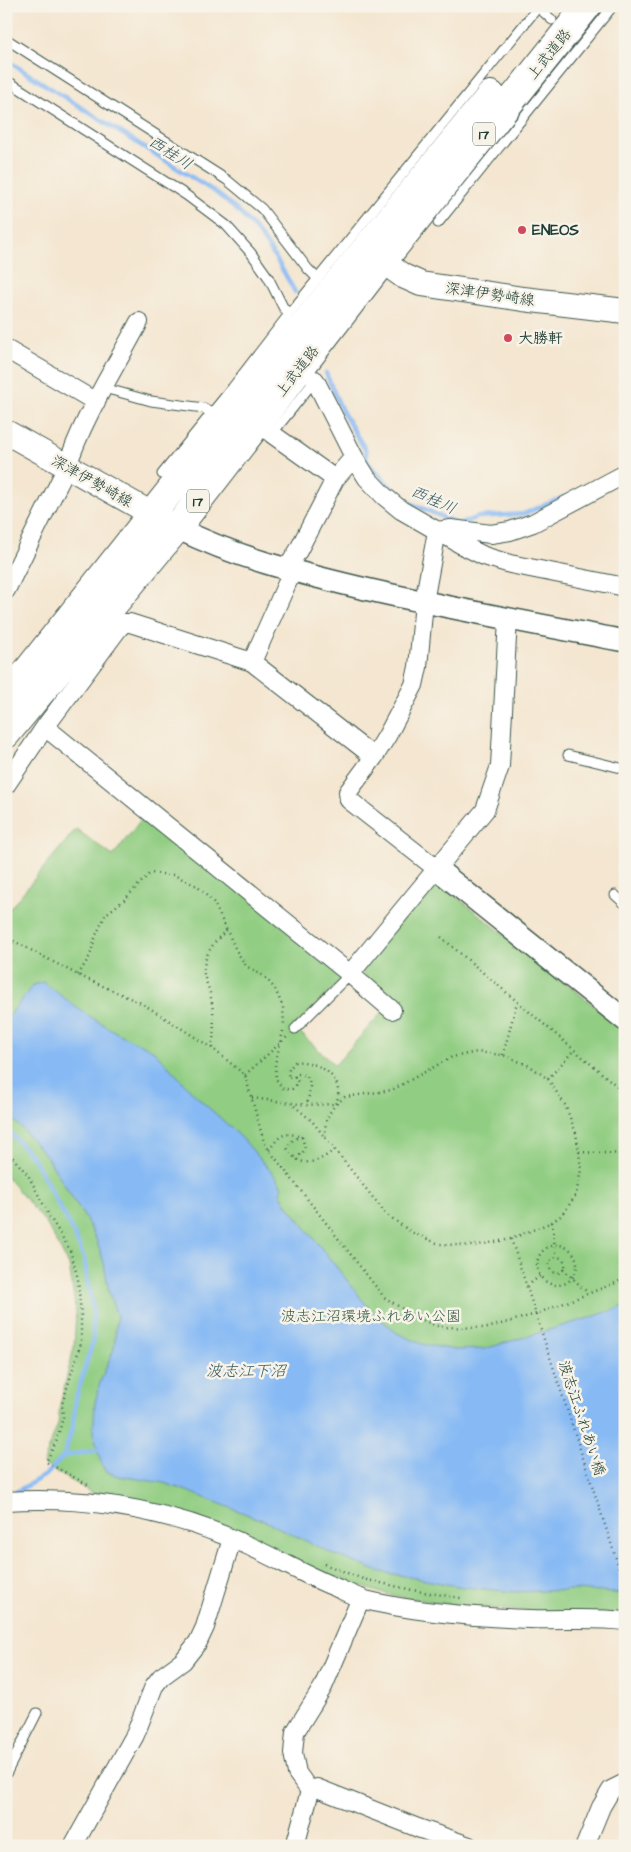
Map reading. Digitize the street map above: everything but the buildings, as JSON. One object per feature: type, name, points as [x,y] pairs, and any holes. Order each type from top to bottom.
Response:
[{"type":"highway","name":"上武道路","points":[[6,698],[152,514],[237,394],[494,137],[587,6]]},
{"type":"highway","name":"上武道路","points":[[6,734],[112,622],[177,528],[303,384],[374,255],[548,10]]},
{"type":"main road","name":"深津伊勢崎線","points":[[374,255],[411,280],[439,288],[625,311]]},
{"type":"main road","name":"深津伊勢崎線","points":[[6,432],[67,468],[177,528]]},
{"type":"street","points":[[6,590],[67,468],[71,454],[100,395],[139,322]]},
{"type":"street","points":[[6,349],[100,395]]},
{"type":"street","points":[[303,384],[367,478],[401,510],[484,556],[510,564],[625,587]]},
{"type":"street","points":[[272,434],[335,479]]},
{"type":"street","points":[[252,662],[298,551],[335,479],[354,457]]},
{"type":"street","points":[[436,531],[451,530],[491,534],[510,532],[533,523],[625,474]]},
{"type":"street","points":[[177,528],[209,544],[289,571],[424,602],[625,641]]},
{"type":"street","points":[[436,531],[424,602],[418,667],[414,685],[387,736],[348,792],[349,800],[622,1012]]},
{"type":"street","points":[[350,974],[485,810],[500,766],[508,619]]},
{"type":"street","points":[[6,785],[112,622],[130,624],[252,662],[374,757]]},
{"type":"street","points":[[45,727],[392,1010]]},
{"type":"street","points":[[6,1500],[45,1498],[121,1506],[165,1515],[232,1539],[318,1581],[361,1598],[403,1607],[478,1616],[625,1621]]},
{"type":"street","points":[[73,1846],[135,1735],[154,1686],[161,1677],[182,1661],[198,1642],[205,1627],[232,1539]]},
{"type":"street","points":[[310,1791],[296,1773],[293,1753],[295,1732],[323,1687],[361,1598]]},
{"type":"street","points":[[585,1846],[600,1807],[611,1790],[625,1783]]},
{"type":"street","points":[[310,1791],[317,1788],[469,1846]]},
{"type":"street","points":[[295,1846],[310,1791]]},
{"type":"lane","points":[[438,223],[494,137],[612,6]]},
{"type":"lane","points":[[162,474],[211,414],[237,394],[289,314],[548,10]]},
{"type":"lane","points":[[6,39],[227,180],[262,209],[308,270],[318,279]]},
{"type":"lane","points":[[6,80],[186,195],[226,224],[251,253],[268,277],[289,314]]},
{"type":"lane","points":[[272,434],[303,384]]},
{"type":"lane","points":[[100,395],[204,408],[211,414]]},
{"type":"lane","points":[[568,755],[625,769]]},
{"type":"lane","points":[[615,895],[625,904]]},
{"type":"lane","points":[[295,1029],[350,974]]},
{"type":"lane","points":[[6,1774],[37,1713]]},
{"type":"path","points":[[78,975],[90,956],[96,935],[106,914],[124,900],[150,873],[174,876],[197,886],[214,903],[236,950],[246,966],[265,977],[275,989],[283,1008],[284,1028],[276,1064],[276,1079],[283,1089],[292,1089],[298,1082],[294,1077]]},
{"type":"path","points":[[212,1048],[215,1030],[210,994],[204,973],[207,954],[214,941],[227,930]]},
{"type":"path","points":[[6,934],[14,941],[78,975],[143,1004],[212,1048],[245,1075],[264,1142],[269,1150],[384,1297],[417,1318],[440,1327],[487,1328],[536,1314],[618,1282],[625,1276]]},
{"type":"path","points":[[441,937],[625,1093]]},
{"type":"path","points":[[6,951],[14,941]]},
{"type":"path","points":[[503,1054],[517,1002]]},
{"type":"path","points":[[245,1075],[295,1029]]},
{"type":"path","points":[[548,1079],[574,1050]]},
{"type":"path","points":[[252,1098],[292,1104],[336,1104],[345,1097],[392,1090],[452,1057],[477,1052],[503,1054],[530,1066],[548,1079],[565,1105],[576,1133],[579,1152],[581,1170],[576,1195],[562,1215],[552,1222],[511,1238],[473,1246],[439,1244],[411,1232],[386,1214],[312,1121],[292,1104]]},
{"type":"path","points":[[306,1105],[310,1080],[306,1075],[298,1074],[288,1078],[289,1069],[296,1062],[305,1061],[324,1068],[336,1084],[338,1095],[336,1104],[326,1120],[325,1138]]},
{"type":"path","points":[[269,1150],[285,1134],[290,1133],[302,1137]]},
{"type":"path","points":[[294,1157],[302,1154],[305,1148],[302,1137]]},
{"type":"path","points":[[302,1137],[290,1142],[287,1148],[300,1161],[313,1161],[324,1158],[335,1150]]},
{"type":"path","points":[[6,1150],[28,1175],[70,1250],[78,1279],[81,1343],[62,1404],[63,1417],[57,1440],[46,1462],[58,1468]]},
{"type":"path","points":[[579,1152],[625,1154]]},
{"type":"path","points":[[552,1222],[553,1246],[556,1258]]},
{"type":"path","name":"波志江ふれあい橋","points":[[511,1238],[625,1586]]},
{"type":"path","points":[[553,1246],[565,1247],[574,1255],[577,1268],[572,1279],[555,1285],[540,1276],[538,1264],[542,1252],[553,1246]]},
{"type":"path","points":[[556,1258],[561,1259],[564,1262],[563,1270],[557,1273],[551,1270],[550,1262],[556,1258]]},
{"type":"path","points":[[563,1270],[588,1293]]},
{"type":"path","points":[[527,1286],[540,1276]]},
{"type":"path","points":[[320,1562],[363,1579],[417,1591],[462,1598]]},
{"type":"green space","name":"波志江沼環境ふれあい公園","points":[[146,813],[345,976],[294,1027],[335,1065],[391,1002],[360,971],[434,879],[625,1030],[625,1615],[470,1606],[439,1603],[378,1592],[94,1494],[43,1464],[58,1424],[60,1405],[74,1347],[76,1312],[69,1265],[46,1223],[6,1176],[6,913],[76,829],[113,856]]},
{"type":"water","name":"波志江下沼","points":[[43,982],[80,1010],[117,1033],[154,1051],[196,1096],[242,1138],[274,1175],[282,1187],[280,1193],[285,1202],[372,1312],[397,1333],[422,1344],[455,1350],[484,1349],[625,1306],[625,1594],[576,1590],[513,1592],[457,1586],[377,1571],[337,1556],[267,1522],[190,1492],[164,1483],[118,1476],[105,1471],[93,1432],[95,1403],[100,1382],[114,1349],[117,1317],[109,1292],[104,1263],[96,1239],[87,1221],[47,1157],[6,1111],[6,1020],[33,985]]},
{"type":"waterway","name":"西桂川","points":[[6,60],[215,192],[229,203],[252,226],[270,249],[295,292]]},
{"type":"waterway","name":"西桂川","points":[[326,373],[342,411],[366,451],[366,461],[402,499],[458,524],[478,517],[523,514],[564,497]]},
{"type":"waterway","points":[[6,1128],[34,1159],[74,1234],[84,1258],[93,1311],[93,1341],[76,1398],[73,1425],[64,1456],[47,1474],[16,1492]]},
{"type":"waterway","points":[[64,1456],[98,1450]]},
{"type":"place","name":"ENEOS","points":[[522,230]]},
{"type":"place","name":"大勝軒","points":[[508,338]]}]
